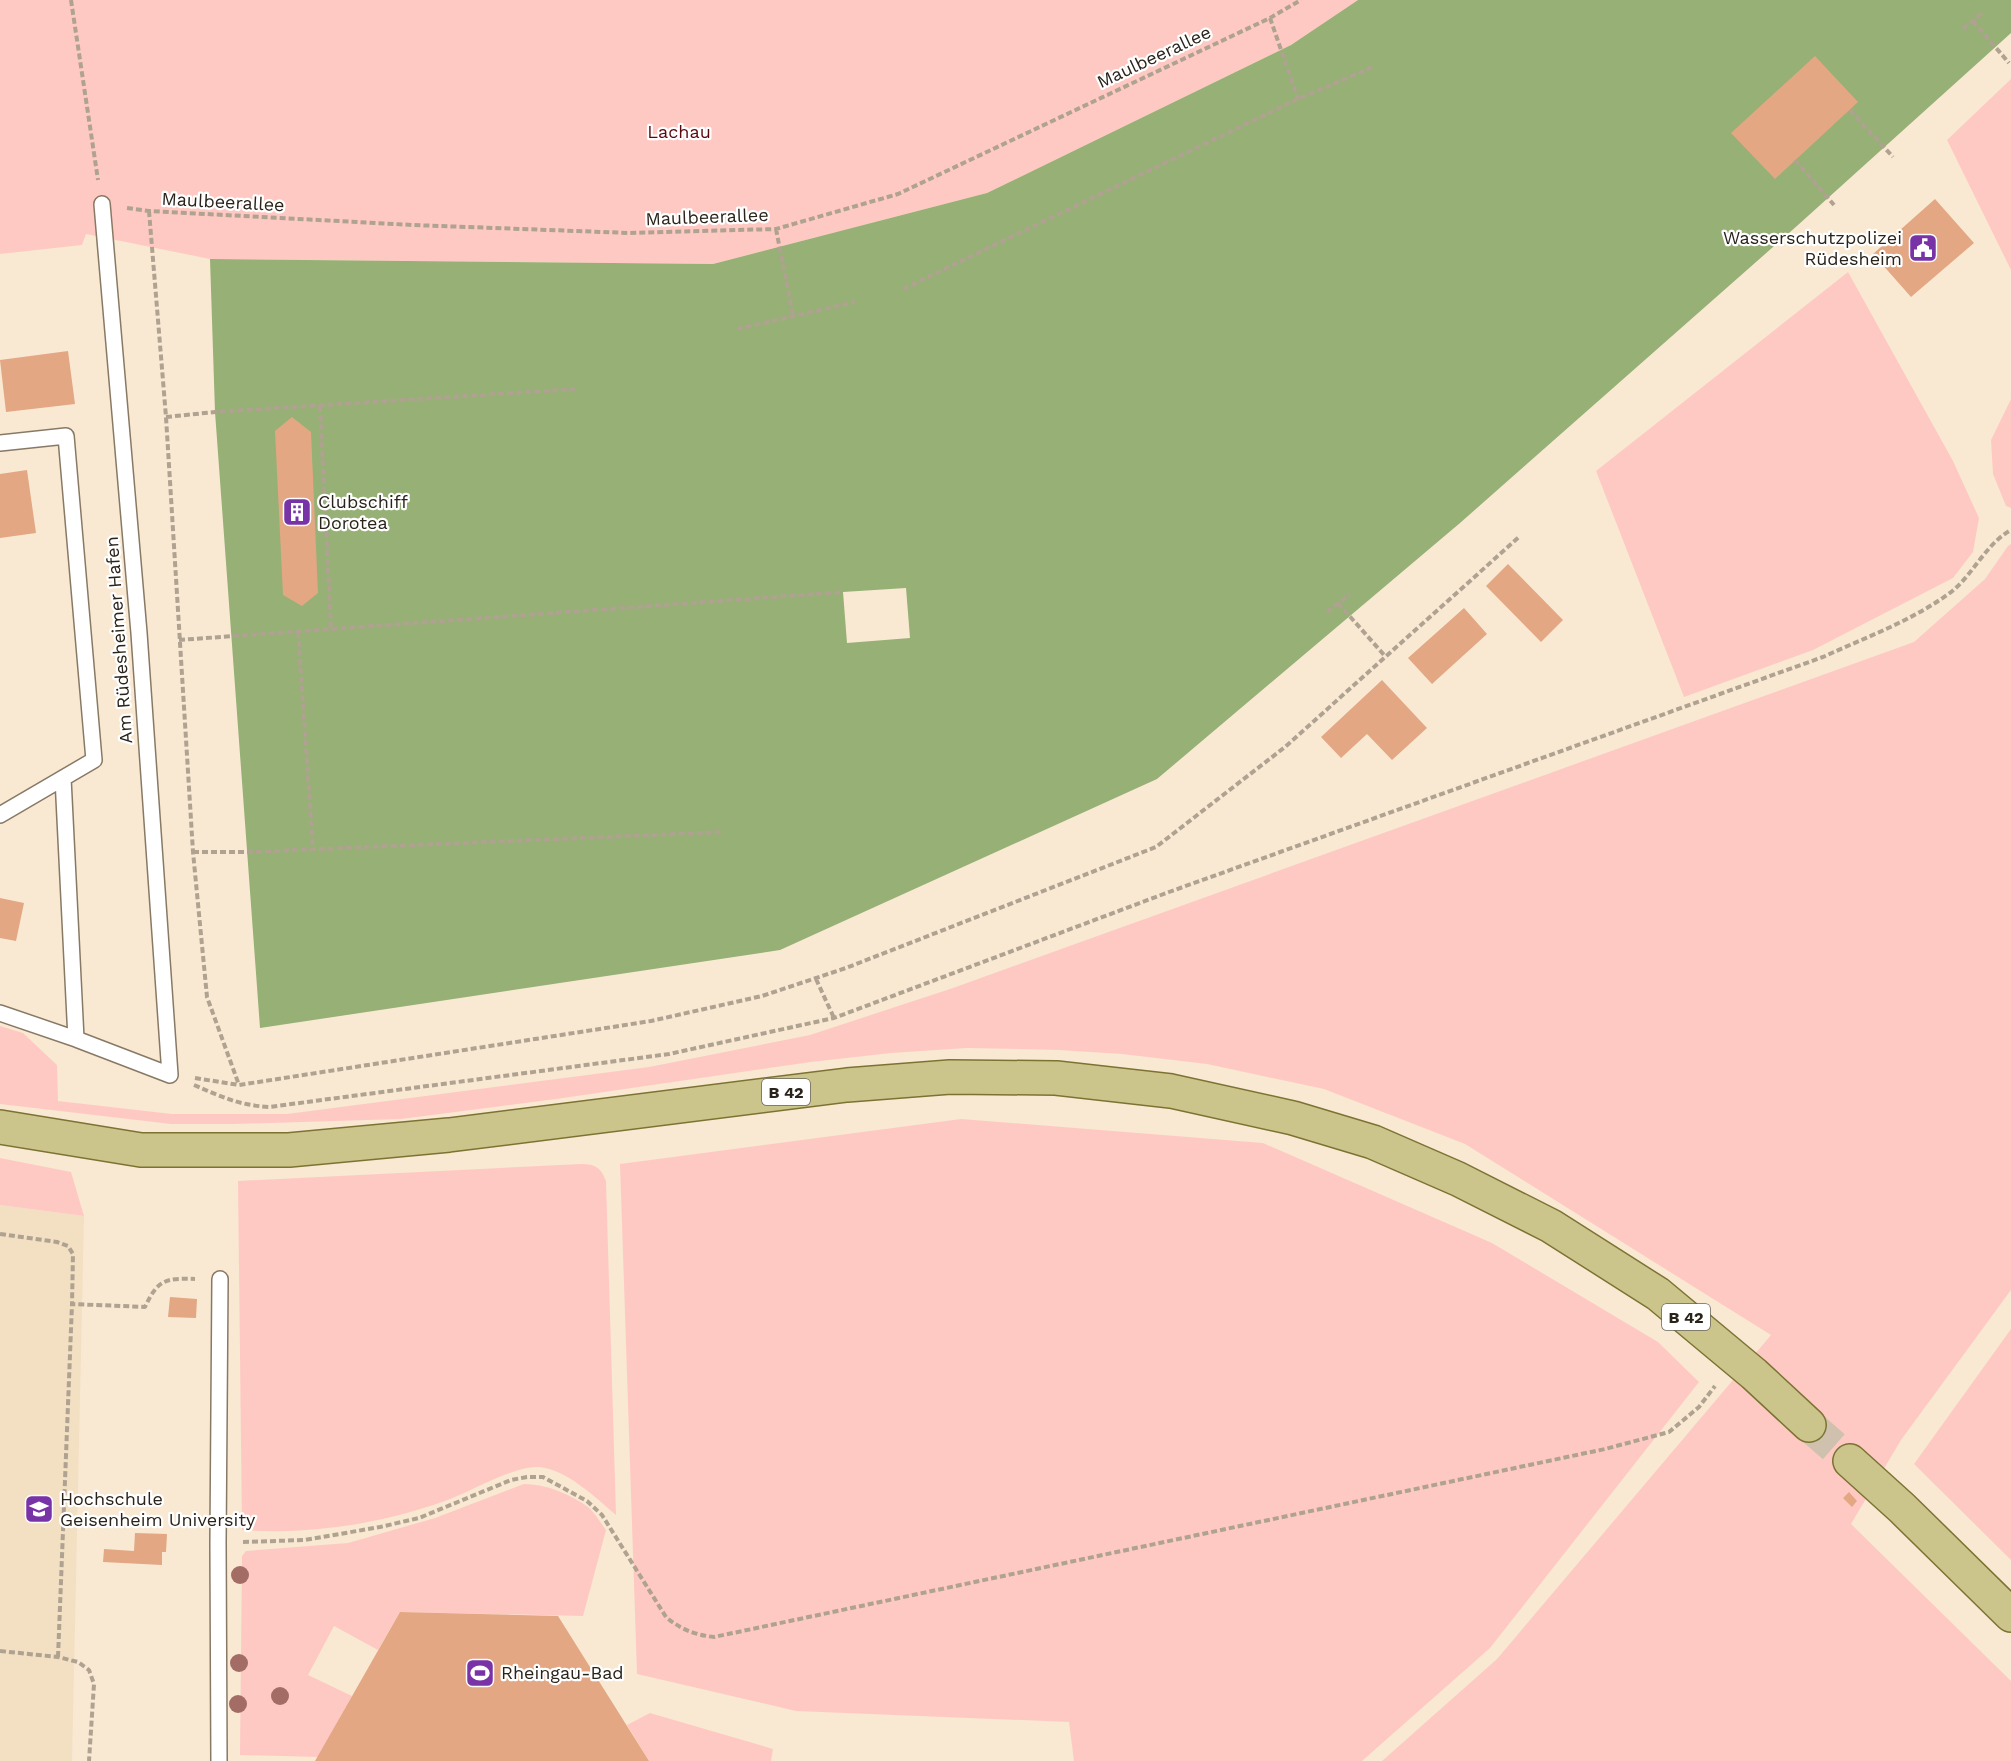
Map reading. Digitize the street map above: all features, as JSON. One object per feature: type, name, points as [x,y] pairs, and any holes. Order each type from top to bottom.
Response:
[{"type":"main road","name":"B 42","points":[[0,1127],[141,1150],[290,1150],[461,1133],[848,1085],[950,1077],[1056,1078],[1171,1091],[1293,1118],[1373,1142],[1458,1179],[1551,1226],[1659,1294],[1809,1425]]},
{"type":"main road","points":[[1850,1461],[1902,1508],[2011,1615]]},
{"type":"lane","name":"Am Rüdesheimer Hafen","points":[[102,204],[139,633],[170,1075]]},
{"type":"lane","points":[[0,443],[66,436],[94,760],[0,815]]},
{"type":"lane","points":[[63,777],[76,1039]]},
{"type":"lane","points":[[0,1013],[170,1075]]},
{"type":"lane","points":[[219,1761],[220,1279]]},
{"type":"path","points":[[71,0],[102,204]]},
{"type":"path","name":"Maulbeerallee","points":[[102,204],[149,211],[413,225],[630,233],[776,229],[898,194],[1270,18],[1300,0]]},
{"type":"path","points":[[1964,29],[1982,13]]},
{"type":"path","points":[[1270,18],[1298,99]]},
{"type":"path","points":[[1973,21],[2009,63]]},
{"type":"path","points":[[903,290],[1298,99],[1373,67]]},
{"type":"path","points":[[1850,110],[1893,157]]},
{"type":"path","points":[[1796,160],[1834,206]]},
{"type":"path","points":[[149,211],[166,417],[193,852],[207,997],[239,1085]]},
{"type":"path","points":[[776,229],[793,316]]},
{"type":"path","points":[[737,329],[855,303]]},
{"type":"path","points":[[166,417],[575,389]]},
{"type":"path","points":[[320,406],[331,629]]},
{"type":"path","points":[[170,1075],[230,1101],[250,1106],[269,1107],[669,1054],[834,1017],[1169,892],[1823,657],[1911,617],[1948,594],[1975,567],[1988,550],[2011,530]]},
{"type":"path","points":[[170,1075],[239,1085],[651,1021],[762,996],[816,979],[1156,847],[1284,747],[1519,537]]},
{"type":"path","points":[[179,640],[843,592]]},
{"type":"path","points":[[1327,612],[1350,594]]},
{"type":"path","points":[[1338,603],[1385,656]]},
{"type":"path","points":[[298,632],[313,849]]},
{"type":"path","points":[[193,852],[723,832]]},
{"type":"path","points":[[816,979],[834,1017]]},
{"type":"path","points":[[0,1234],[57,1242],[68,1246],[73,1254],[58,1657]]},
{"type":"path","points":[[72,1304],[145,1307],[152,1292],[162,1281],[174,1278],[220,1279]]},
{"type":"path","points":[[218,1543],[305,1540],[380,1527],[419,1518],[511,1480],[543,1477],[587,1501],[602,1515],[666,1617],[676,1626],[689,1632],[714,1637],[1627,1443],[1669,1432],[1699,1407],[1736,1359]]},
{"type":"path","points":[[0,1652],[58,1657],[78,1662],[89,1670],[94,1683],[89,1761]]},
{"type":"shaded area","points":[[1358,0],[2011,0],[2011,33],[1798,225],[1460,523],[1157,779],[780,950],[260,1028],[215,412],[210,259],[713,264],[987,193],[1291,45]]},
{"type":"shaded area","name":"Hochschule Geisenheim University","points":[[0,1205],[84,1216],[72,1761],[0,1761]]},
{"type":"green space","name":"Lachau","points":[[0,0],[1358,0],[1291,45],[987,193],[713,264],[210,259],[86,234],[82,245],[0,254]]},
{"type":"green space","points":[[2011,79],[2011,270],[1947,140]]},
{"type":"green space","points":[[1848,272],[1953,461],[1979,518],[1973,552],[1953,578],[1813,650],[1684,697],[1596,471]]},
{"type":"green space","points":[[2011,399],[2011,508],[2006,506],[1993,474],[1991,440]]},
{"type":"green space","points":[[2011,544],[2011,1290],[1901,1440],[1851,1524],[2011,1681],[2011,1761],[1382,1761],[1497,1659],[1771,1335],[1465,1144],[1324,1089],[1207,1064],[1122,1054],[967,1048],[891,1053],[811,1062],[401,1119],[171,1124],[0,1104],[0,1026],[23,1033],[57,1065],[58,1101],[172,1114],[287,1114],[649,1067],[810,1035],[953,988],[1914,642],[1985,579]]},
{"type":"green space","points":[[961,1119],[1263,1143],[1492,1243],[1658,1342],[1699,1382],[1490,1648],[1362,1761],[1074,1761],[1069,1722],[796,1711],[637,1674],[620,1164]]},
{"type":"green space","points":[[0,1158],[71,1172],[84,1216],[0,1205]]},
{"type":"green space","points":[[581,1164],[597,1168],[606,1181],[616,1515],[570,1479],[560,1473],[539,1467],[517,1471],[492,1480],[445,1501],[370,1522],[294,1531],[242,1530],[238,1181]]},
{"type":"green space","points":[[2011,1329],[2011,1560],[1914,1464]]},
{"type":"green space","points":[[524,1484],[549,1488],[574,1498],[591,1509],[606,1530],[583,1616],[400,1612],[378,1650],[334,1626],[308,1675],[352,1696],[318,1757],[240,1755],[242,1556],[246,1551],[348,1543],[435,1518]]},
{"type":"green space","points":[[650,1713],[773,1749],[771,1761],[649,1761],[627,1725]]},
{"type":"pier","points":[[906,588],[910,638],[847,643],[843,592]]},
{"type":"building","points":[[1815,56],[1858,102],[1775,179],[1731,133]]},
{"type":"building","name":"Wasserschutzpolizei Rüdesheim","points":[[1935,199],[1974,243],[1911,297],[1873,254]]},
{"type":"building","points":[[68,351],[75,404],[6,412],[0,360]]},
{"type":"building","name":"Clubschiff Dorotea","points":[[292,417],[311,432],[318,593],[302,606],[283,595],[275,431]]},
{"type":"building","points":[[27,470],[36,533],[0,538],[0,474]]},
{"type":"building","points":[[1508,564],[1563,620],[1541,642],[1486,586]]},
{"type":"building","points":[[1464,608],[1487,634],[1432,684],[1408,658]]},
{"type":"building","points":[[1382,680],[1427,728],[1392,760],[1367,734],[1341,758],[1321,737]]},
{"type":"building","points":[[0,898],[24,903],[16,941],[0,938]]},
{"type":"building","points":[[170,1297],[197,1299],[196,1318],[168,1317]]},
{"type":"building","points":[[1849,1492],[1857,1501],[1852,1507],[1843,1498]]},
{"type":"building","points":[[135,1533],[167,1534],[166,1552],[162,1552],[162,1565],[103,1562],[104,1549],[134,1551]]},
{"type":"building","name":"Rheingau-Bad","points":[[400,1612],[558,1616],[649,1761],[315,1761]]},
{"type":"tunnel","points":[[1809,1425],[1850,1461]]},
{"type":"place","name":"Wasserschutzpolizei Rüdesheim","points":[[1923,248]]},
{"type":"place","name":"Clubschiff Dorotea","points":[[297,512]]},
{"type":"place","name":"Hochschule Geisenheim University","points":[[39,1509]]},
{"type":"place","name":"Rheingau-Bad","points":[[480,1673]]}]
